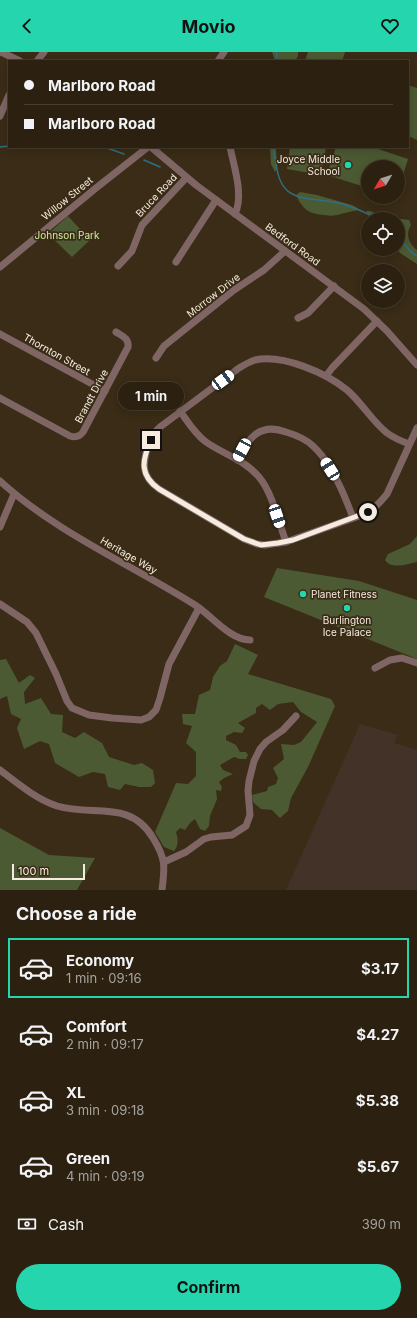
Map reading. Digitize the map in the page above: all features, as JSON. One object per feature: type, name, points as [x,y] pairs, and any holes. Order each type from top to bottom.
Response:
[{"type":"street","points":[[1,52],[18,60]]},
{"type":"street","points":[[38,60],[44,52]]},
{"type":"street","points":[[218,60],[224,52]]},
{"type":"street","points":[[0,116],[8,97]]},
{"type":"street","name":"Willow Street","points":[[0,267],[53,222],[147,148]]},
{"type":"street","name":"Bedford Road","points":[[152,148],[186,178],[364,309],[378,321],[417,365]]},
{"type":"street","points":[[230,148],[238,192],[238,206],[235,214]]},
{"type":"street","name":"Bruce Road","points":[[118,266],[132,251],[142,225],[186,178]]},
{"type":"street","points":[[176,262],[216,200]]},
{"type":"street","name":"Morrow Drive","points":[[156,358],[164,346],[234,290],[264,270],[285,251]]},
{"type":"street","points":[[298,318],[308,313],[334,286]]},
{"type":"street","points":[[326,376],[378,321]]},
{"type":"street","name":"Brandt Drive","points":[[0,398],[69,436],[79,436],[128,347],[126,339],[116,332]]},
{"type":"street","name":"Thornton Street","points":[[0,334],[104,391]]},
{"type":"street","points":[[409,444],[395,438],[384,430],[348,391],[326,376],[309,368],[267,359],[257,360],[239,368],[160,427],[151,440],[145,454],[144,466],[150,481],[159,489],[244,539],[257,544],[265,545],[286,542],[353,518],[372,509],[384,498],[417,428]]},
{"type":"street","points":[[180,411],[202,439],[252,470],[264,484],[286,542]]},
{"type":"street","points":[[237,460],[248,442],[255,434],[264,430],[277,429],[301,438],[314,446],[325,460],[341,488],[353,518]]},
{"type":"street","name":"Heritage Way","points":[[0,481],[14,494],[56,524],[199,608],[228,632],[238,637],[250,640]]},
{"type":"street","points":[[0,527],[14,494]]},
{"type":"street","points":[[0,604],[27,622],[36,633],[67,701],[72,708],[89,715],[141,720],[149,717],[156,710],[169,664],[199,608]]},
{"type":"street","points":[[375,668],[390,660],[402,658],[417,663]]},
{"type":"street","points":[[164,862],[186,852],[204,838],[232,835],[246,826],[250,815],[249,781],[254,761],[260,749],[266,742],[283,730],[296,716]]},
{"type":"street","points":[[0,770],[37,796],[55,805],[79,811],[113,812],[129,815],[145,826],[159,846],[163,855],[162,890]]},
{"type":"shaded area","points":[[360,724],[398,735],[394,743],[417,750],[417,890],[286,890]]},
{"type":"green space","points":[[272,52],[298,52],[296,60],[275,60]]},
{"type":"green space","points":[[308,52],[345,52],[342,60],[305,60]]},
{"type":"green space","points":[[409,85],[417,88],[417,140],[409,136]]},
{"type":"green space","points":[[270,148],[276,148],[277,169],[275,172],[271,164]]},
{"type":"green space","points":[[290,148],[326,148],[321,175],[287,169]]},
{"type":"green space","points":[[336,148],[375,148],[408,159],[405,169],[405,160],[361,160],[361,186],[327,175]]},
{"type":"green space","points":[[300,192],[317,195],[352,205],[359,210],[332,216],[315,214],[304,208],[301,204],[296,195]]},
{"type":"green space","name":"Johnson Park","points":[[68,216],[90,240],[72,257],[48,234]]},
{"type":"green space","points":[[405,220],[409,220],[411,225],[408,235],[410,242],[417,250],[417,264],[405,256]]},
{"type":"green space","points":[[417,536],[417,562],[396,566],[385,560],[388,554],[410,544]]},
{"type":"green space","points":[[277,568],[359,581],[417,600],[417,659],[264,597]]},
{"type":"green space","points":[[235,644],[258,655],[248,674],[331,699],[335,706],[308,767],[291,798],[288,811],[280,818],[272,810],[261,809],[253,802],[252,795],[267,791],[268,787],[276,784],[278,778],[273,768],[284,759],[281,744],[294,745],[301,742],[317,722],[301,712],[293,702],[278,704],[270,710],[262,704],[256,708],[256,713],[238,723],[245,728],[242,733],[234,732],[226,736],[226,740],[236,745],[240,752],[246,752],[248,755],[246,759],[234,757],[220,765],[223,770],[233,774],[219,782],[222,787],[221,791],[216,790],[217,799],[210,816],[209,826],[205,831],[200,829],[195,819],[185,830],[180,828],[176,832],[178,842],[174,851],[164,847],[155,832],[176,783],[188,784],[196,776],[196,752],[186,743],[192,726],[183,724],[182,714],[195,714],[199,695],[210,690],[213,677],[220,666],[227,661]]},
{"type":"green space","points":[[6,659],[19,683],[30,675],[35,678],[24,692],[25,704],[41,698],[51,714],[63,715],[62,732],[75,738],[84,732],[102,743],[109,757],[134,765],[142,763],[153,770],[155,783],[151,787],[139,787],[125,784],[120,790],[108,787],[105,774],[93,772],[79,777],[55,763],[49,744],[40,741],[24,749],[17,728],[21,719],[11,714],[7,696],[0,699],[0,660]]},
{"type":"green space","points":[[0,828],[49,855],[95,858],[77,890],[0,890]]},
{"type":"waterway","points":[[276,52],[278,60]]},
{"type":"waterway","points":[[0,147],[8,146]]},
{"type":"waterway","points":[[107,148],[124,154]]},
{"type":"waterway","points":[[274,148],[279,176],[283,186],[289,192],[306,198],[339,203],[363,212]]},
{"type":"waterway","points":[[144,160],[160,167]]},
{"type":"waterway","points":[[405,244],[411,252],[417,256]]},
{"type":"place","name":"Joyce Middle School","points":[[348,165]]},
{"type":"place","name":"Planet Fitness","points":[[303,594]]},
{"type":"place","name":"Burlington Ice Palace","points":[[347,608]]},
{"type":"route","points":[[151,440],[145,454],[144,470],[154,486],[244,539],[257,544],[265,545],[286,542],[368,512]]}]
